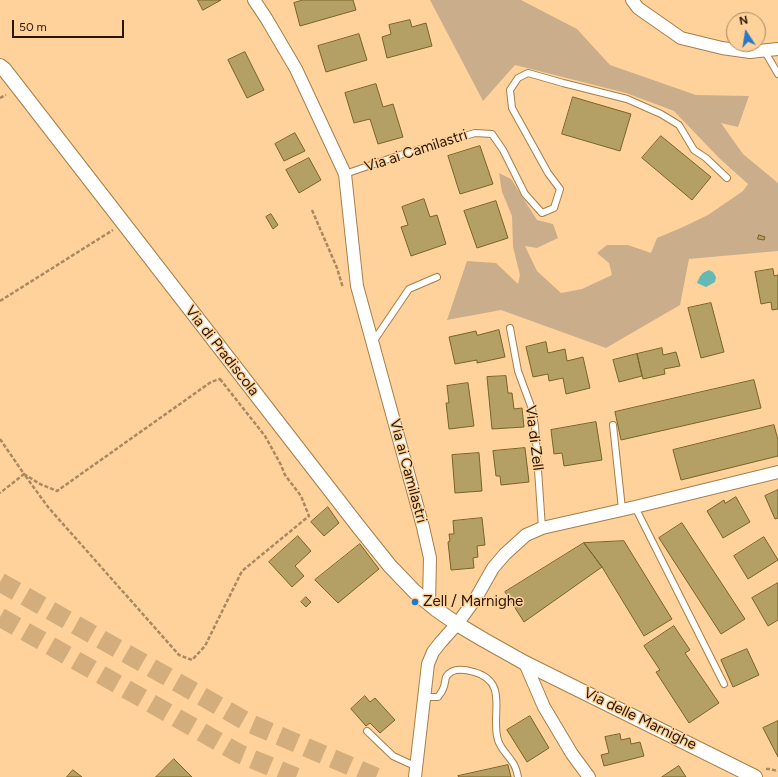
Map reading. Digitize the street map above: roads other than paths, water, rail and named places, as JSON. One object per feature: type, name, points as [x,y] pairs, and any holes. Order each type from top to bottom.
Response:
[{"type":"street","name":"Via ai Camilastri","points":[[254,0],[296,69],[345,174],[357,286],[423,527],[430,558],[428,603]]},
{"type":"street","points":[[632,0],[638,8],[681,38],[726,49]]},
{"type":"street","points":[[766,50],[778,49]]},
{"type":"street","name":"Via di Pradiscola","points":[[0,66],[4,69],[390,566],[415,592],[457,624]]},
{"type":"street","points":[[416,772],[428,664],[433,652],[457,624],[476,598],[493,568],[505,554],[526,535],[542,528],[778,472]]},
{"type":"street","name":"Via delle Marnighe","points":[[457,624],[525,663],[755,777]]},
{"type":"street","points":[[525,663],[544,707],[572,754],[589,777]]},
{"type":"lane","points":[[765,52],[778,74]]},
{"type":"lane","name":"Via ai Camilastri","points":[[345,174],[400,155],[475,133],[492,134],[503,150],[525,194],[542,213],[554,208],[560,189],[548,173],[512,108],[510,90],[518,78],[528,73],[627,99],[661,114],[679,126],[694,150],[706,158],[727,178]]},
{"type":"lane","points":[[373,342],[408,289],[437,278]]},
{"type":"lane","name":"Via di Zell","points":[[510,328],[518,372],[532,409],[535,426],[542,528]]},
{"type":"lane","points":[[613,425],[622,509]]},
{"type":"lane","points":[[635,507],[724,684]]},
{"type":"lane","points":[[425,697],[438,697],[443,690],[446,677],[451,671],[463,669],[478,673],[489,680],[495,688],[496,733],[498,742],[513,762],[518,777]]},
{"type":"lane","points":[[367,731],[393,756],[416,772]]},
{"type":"water","points":[[709,270],[713,272],[716,277],[715,282],[706,287],[697,283],[701,275]]},
{"type":"tunnel","points":[[0,582],[249,723],[376,777]]},
{"type":"tunnel","points":[[0,617],[240,754],[296,777]]},
{"type":"place","name":"Zell / Marnighe","points":[[415,602]]}]
